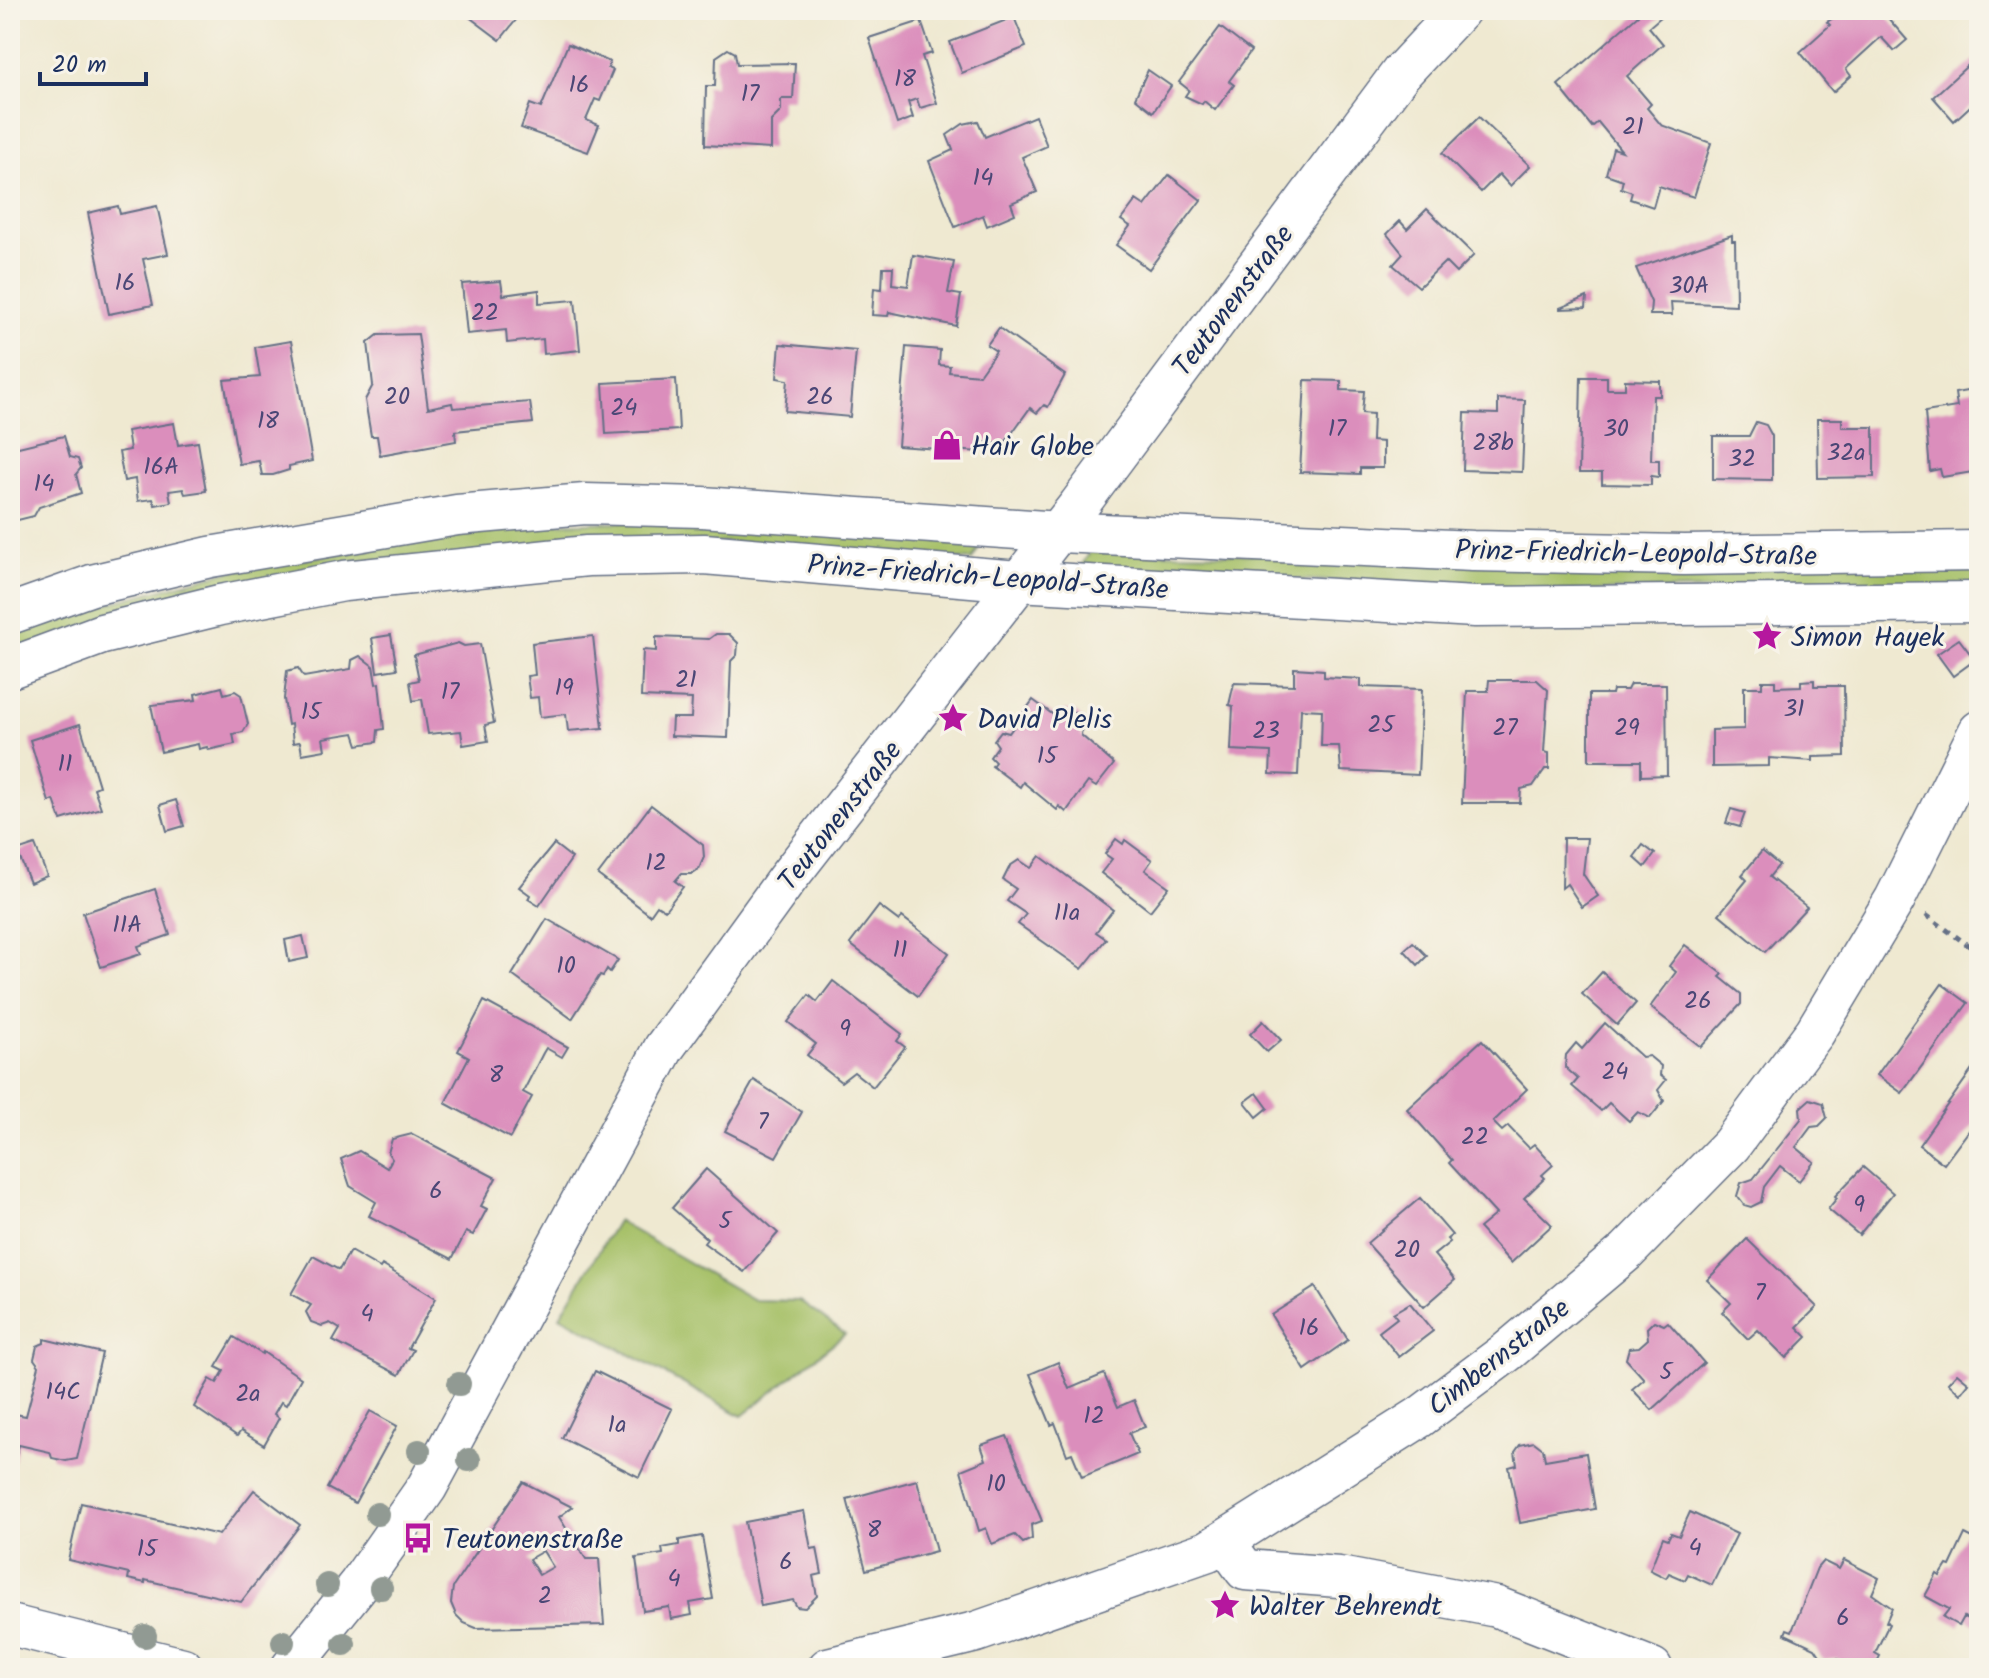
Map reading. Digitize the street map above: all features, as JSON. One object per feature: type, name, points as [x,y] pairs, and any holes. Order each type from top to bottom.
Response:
[{"type":"street","name":"Teutonenstraße","points":[[291,1668],[359,1584],[427,1487],[664,1048],[787,879],[1059,532],[1401,73],[1460,10]]},
{"type":"street","name":"Prinz-Friedrich-Leopold-Straße","points":[[10,614],[92,585],[224,554],[457,515],[585,504],[702,507],[1059,532],[1473,551],[1729,555],[1979,551]]},
{"type":"street","name":"Prinz-Friedrich-Leopold-Straße","points":[[10,668],[102,634],[220,605],[344,581],[587,556],[704,554],[1018,581],[1475,607],[1979,602]]},
{"type":"street","name":"Cimbernstraße","points":[[828,1668],[976,1632],[1208,1551],[1420,1417],[1495,1361],[1627,1251],[1731,1145],[1815,1032],[1968,781],[1979,731]]},
{"type":"street","points":[[1225,1542],[1245,1570],[1339,1577],[1497,1607],[1652,1668]]},
{"type":"street","points":[[10,1625],[183,1668]]},
{"type":"path","points":[[1918,910],[1979,953]]},
{"type":"green space","points":[[685,520],[984,540],[972,560],[724,542],[10,653],[10,630],[230,571],[449,536],[552,524]]},
{"type":"green space","points":[[1090,552],[1979,564],[1979,586],[1565,591],[1079,570]]},
{"type":"green space","points":[[617,1221],[754,1300],[799,1301],[845,1334],[742,1416],[560,1316]]},
{"type":"building","points":[[460,10],[513,10],[520,15],[500,40]]},
{"type":"building","points":[[1634,10],[1669,10],[1649,27],[1663,44],[1627,76],[1651,104],[1647,108],[1661,125],[1711,143],[1694,197],[1659,186],[1653,207],[1630,199],[1632,192],[1621,188],[1623,180],[1606,174],[1613,148],[1622,151],[1598,122],[1592,127],[1558,85],[1638,15]]},
{"type":"building","points":[[1846,10],[1863,10],[1866,14],[1881,10],[1907,40],[1894,51],[1881,37],[1846,69],[1851,76],[1833,92],[1800,52],[1830,25],[1827,22]]},
{"type":"building","points":[[1014,17],[1026,47],[962,73],[950,42]]},
{"type":"building","points":[[921,21],[932,53],[922,56],[937,103],[920,108],[917,99],[908,102],[913,118],[897,124],[869,38]]},
{"type":"building","points":[[1220,27],[1251,51],[1229,81],[1234,85],[1215,110],[1204,101],[1202,104],[1185,96],[1189,90],[1179,82]]},
{"type":"building","points":[[568,44],[610,62],[608,68],[613,70],[600,101],[595,99],[586,120],[599,125],[588,152],[521,128],[530,104],[541,108]]},
{"type":"building","points":[[728,49],[735,53],[737,64],[795,63],[793,99],[781,99],[781,111],[771,121],[771,149],[705,145],[706,86],[715,86],[716,57]]},
{"type":"building","points":[[1976,58],[1979,61],[1979,98],[1954,121],[1933,97]]},
{"type":"building","points":[[1148,70],[1171,86],[1153,112],[1135,98]]},
{"type":"building","points":[[1035,116],[1047,146],[1022,157],[1037,192],[1011,203],[1015,214],[987,226],[983,215],[955,227],[929,161],[953,150],[947,135],[963,124],[978,121],[985,137]]},
{"type":"building","points":[[1479,117],[1530,166],[1510,186],[1499,174],[1481,192],[1442,153]]},
{"type":"building","points":[[1169,175],[1201,200],[1149,269],[1116,245],[1130,226],[1121,220],[1136,200],[1145,206]]},
{"type":"building","points":[[118,206],[120,214],[157,206],[168,254],[143,259],[153,305],[109,314],[88,213]]},
{"type":"building","points":[[1427,209],[1474,255],[1456,273],[1445,262],[1419,287],[1393,265],[1403,254],[1387,234],[1400,221],[1407,229]]},
{"type":"building","points":[[1732,235],[1732,241],[1735,241],[1736,305],[1671,302],[1672,315],[1650,315],[1651,302],[1636,268]]},
{"type":"building","points":[[913,255],[954,262],[948,293],[961,295],[956,326],[889,312],[888,316],[872,315],[874,288],[882,289],[883,267],[893,267],[892,284],[908,286]]},
{"type":"building","points":[[501,281],[503,295],[539,290],[539,303],[575,300],[580,350],[544,354],[543,339],[507,343],[506,330],[467,334],[462,284]]},
{"type":"building","points":[[1587,297],[1586,308],[1560,309],[1560,308]]},
{"type":"building","points":[[999,328],[1065,375],[1048,407],[1044,405],[1037,413],[1030,408],[1004,444],[981,442],[980,452],[898,446],[906,347],[940,350],[939,365],[950,366],[949,372],[979,375],[996,351],[987,345]]},
{"type":"building","points":[[418,334],[428,408],[452,403],[453,408],[530,402],[533,423],[455,431],[456,441],[380,455],[377,436],[371,436],[365,400],[373,385],[368,343],[378,335]]},
{"type":"building","points":[[291,341],[312,461],[289,466],[289,470],[273,475],[262,475],[259,461],[239,464],[224,380],[260,377],[255,347]]},
{"type":"building","points":[[780,344],[856,351],[850,417],[785,411],[788,380],[777,378]]},
{"type":"building","points":[[1581,377],[1607,377],[1607,389],[1625,389],[1625,380],[1660,381],[1660,396],[1653,396],[1651,460],[1659,460],[1659,477],[1651,476],[1651,485],[1602,484],[1602,473],[1579,473]]},
{"type":"building","points":[[676,379],[679,430],[606,434],[603,383]]},
{"type":"building","points":[[1305,380],[1341,381],[1341,390],[1364,391],[1362,413],[1373,414],[1372,441],[1383,442],[1383,468],[1360,468],[1360,474],[1300,472]]},
{"type":"building","points":[[1979,389],[1979,471],[1942,477],[1940,469],[1930,471],[1925,412],[1957,407],[1955,393]]},
{"type":"building","points":[[1498,399],[1525,400],[1522,472],[1463,470],[1465,413],[1498,414]]},
{"type":"building","points":[[1817,419],[1842,419],[1842,427],[1874,427],[1874,477],[1818,478]]},
{"type":"building","points":[[1756,422],[1766,425],[1772,436],[1772,480],[1713,479],[1713,436],[1749,436]]},
{"type":"building","points":[[174,423],[178,445],[198,442],[206,491],[185,494],[183,489],[169,491],[171,502],[155,505],[153,499],[138,501],[135,479],[124,481],[119,452],[130,450],[127,431]]},
{"type":"building","points":[[64,436],[70,457],[78,459],[81,468],[76,474],[81,493],[39,507],[34,516],[18,520],[10,516],[10,449]]},
{"type":"building","points":[[716,634],[729,634],[738,643],[737,655],[731,661],[728,738],[671,736],[672,718],[691,718],[692,699],[641,697],[643,650],[656,651],[656,637],[709,639]]},
{"type":"building","points":[[391,635],[397,669],[377,672],[372,638]]},
{"type":"building","points":[[593,636],[603,728],[568,731],[566,714],[540,717],[538,697],[530,698],[527,676],[535,675],[532,643]]},
{"type":"building","points":[[1959,639],[1975,660],[1953,676],[1937,654]]},
{"type":"building","points":[[458,643],[464,646],[480,644],[494,723],[485,725],[488,741],[463,745],[461,731],[428,734],[422,699],[413,701],[410,682],[419,680],[414,655]]},
{"type":"building","points":[[360,656],[373,666],[376,684],[379,683],[384,729],[378,730],[377,742],[358,745],[354,733],[323,738],[325,750],[302,754],[300,742],[293,743],[291,724],[288,725],[284,699],[287,671],[298,668],[304,677],[351,669],[352,660]]},
{"type":"building","points":[[1294,668],[1324,670],[1324,677],[1361,679],[1361,687],[1422,689],[1418,775],[1341,771],[1339,746],[1321,746],[1322,710],[1301,709],[1298,775],[1270,774],[1271,752],[1231,750],[1233,706],[1229,705],[1234,683],[1294,685]]},
{"type":"building","points":[[1489,680],[1537,680],[1548,690],[1544,752],[1549,753],[1549,769],[1545,769],[1533,786],[1521,789],[1520,803],[1462,803],[1467,691],[1488,691]]},
{"type":"building","points":[[1814,680],[1814,686],[1844,686],[1845,756],[1813,757],[1813,761],[1769,758],[1769,766],[1712,767],[1712,730],[1744,729],[1744,687],[1762,687],[1762,681],[1775,681],[1775,687],[1801,686],[1801,681]]},
{"type":"building","points":[[1630,684],[1666,684],[1667,775],[1641,776],[1641,761],[1589,761],[1589,694],[1612,694],[1613,690],[1627,690]]},
{"type":"building","points":[[222,687],[224,694],[235,691],[241,695],[248,724],[243,732],[233,734],[235,744],[208,750],[207,747],[199,749],[198,744],[161,752],[151,705],[196,700],[195,694]]},
{"type":"building","points":[[1033,700],[1055,716],[1066,710],[1077,713],[1083,720],[1081,735],[1114,764],[1096,787],[1088,782],[1066,812],[1059,806],[1057,810],[1023,782],[1020,787],[992,766],[995,762],[990,757],[998,746],[994,740],[1001,731],[1009,733]]},
{"type":"building","points":[[80,724],[99,786],[94,788],[101,808],[61,820],[54,800],[49,802],[30,740]]},
{"type":"building","points":[[176,800],[184,826],[167,831],[160,805]]},
{"type":"building","points":[[651,805],[703,845],[704,857],[699,869],[691,874],[681,874],[675,881],[683,887],[665,910],[657,905],[650,915],[598,875]]},
{"type":"building","points":[[1731,809],[1745,813],[1740,827],[1726,823]]},
{"type":"building","points":[[1563,838],[1587,838],[1583,874],[1598,896],[1582,907],[1567,884],[1562,888]]},
{"type":"building","points":[[1116,839],[1123,844],[1125,840],[1152,860],[1145,870],[1169,887],[1150,911],[1101,873],[1112,859],[1105,854]]},
{"type":"building","points":[[554,844],[572,858],[539,906],[528,899],[530,895],[519,887]]},
{"type":"building","points":[[35,845],[47,876],[30,883],[17,851]]},
{"type":"building","points":[[1643,845],[1655,854],[1645,867],[1634,857]]},
{"type":"building","points":[[1762,851],[1779,865],[1769,877],[1807,907],[1765,952],[1719,914],[1747,880],[1742,875]]},
{"type":"building","points":[[1040,856],[1113,910],[1096,932],[1106,939],[1082,969],[1018,924],[1026,914],[1007,901],[1016,889],[1003,880],[1010,866],[1019,860],[1031,868]]},
{"type":"building","points":[[155,889],[170,935],[138,946],[141,954],[101,967],[83,913]]},
{"type":"building","points":[[879,906],[899,921],[902,917],[949,953],[918,996],[850,944]]},
{"type":"building","points":[[547,919],[618,960],[610,972],[607,969],[603,976],[600,975],[572,1019],[512,975]]},
{"type":"building","points":[[303,936],[308,958],[289,962],[285,940]]},
{"type":"building","points":[[1413,942],[1427,956],[1418,965],[1404,950]]},
{"type":"building","points":[[1685,945],[1723,974],[1720,977],[1741,994],[1741,1004],[1701,1047],[1650,1007],[1676,972],[1669,966]]},
{"type":"building","points":[[1602,972],[1636,1003],[1617,1025],[1582,994]]},
{"type":"building","points":[[833,981],[902,1034],[897,1041],[905,1047],[873,1087],[854,1072],[841,1082],[807,1055],[816,1044],[788,1022],[809,995],[817,1002]]},
{"type":"building","points":[[1942,984],[1968,1003],[1902,1093],[1877,1075]]},
{"type":"building","points":[[484,1001],[568,1047],[562,1057],[546,1048],[523,1092],[532,1097],[510,1138],[445,1103],[469,1057],[458,1051]]},
{"type":"building","points":[[1263,1021],[1281,1040],[1267,1052],[1250,1034]]},
{"type":"building","points":[[1605,1023],[1642,1057],[1649,1056],[1661,1066],[1660,1075],[1666,1080],[1658,1090],[1664,1101],[1650,1118],[1638,1112],[1629,1121],[1609,1103],[1601,1111],[1572,1086],[1578,1079],[1565,1067],[1566,1055],[1576,1043],[1582,1049]]},
{"type":"building","points":[[1482,1040],[1527,1089],[1493,1122],[1502,1131],[1508,1126],[1529,1148],[1534,1144],[1553,1165],[1542,1175],[1545,1178],[1524,1198],[1552,1225],[1511,1263],[1479,1228],[1496,1214],[1449,1163],[1452,1160],[1407,1109]]},
{"type":"building","points":[[1979,1060],[1979,1117],[1944,1164],[1919,1145]]},
{"type":"building","points":[[754,1080],[802,1112],[776,1157],[725,1131]]},
{"type":"building","points":[[1257,1093],[1268,1108],[1257,1117],[1245,1102]]},
{"type":"building","points":[[1810,1099],[1823,1103],[1827,1118],[1819,1126],[1811,1127],[1796,1147],[1814,1162],[1799,1181],[1780,1166],[1764,1187],[1761,1202],[1751,1207],[1744,1205],[1737,1196],[1741,1183],[1753,1179],[1801,1119],[1800,1108]]},
{"type":"building","points":[[412,1134],[496,1178],[481,1206],[487,1209],[473,1235],[466,1232],[452,1259],[369,1216],[376,1202],[350,1186],[341,1159],[359,1151],[387,1168],[392,1159],[388,1153],[392,1139]]},
{"type":"building","points":[[1863,1167],[1893,1193],[1859,1235],[1828,1209],[1837,1198],[1835,1196]]},
{"type":"building","points":[[706,1169],[778,1233],[744,1272],[704,1243],[707,1239],[672,1208]]},
{"type":"building","points":[[1420,1198],[1452,1235],[1447,1239],[1450,1242],[1434,1255],[1455,1280],[1424,1307],[1367,1243]]},
{"type":"building","points":[[1747,1239],[1817,1307],[1797,1327],[1807,1337],[1786,1358],[1758,1330],[1748,1339],[1722,1312],[1731,1303],[1707,1280]]},
{"type":"building","points":[[350,1251],[380,1268],[382,1265],[436,1298],[408,1348],[413,1350],[399,1375],[333,1341],[340,1329],[330,1323],[322,1326],[311,1322],[306,1312],[311,1305],[291,1294],[313,1256],[339,1270]]},
{"type":"building","points":[[1315,1287],[1348,1340],[1305,1370],[1271,1315]]},
{"type":"building","points":[[1410,1303],[1433,1331],[1399,1357],[1379,1332],[1397,1318],[1393,1313]]},
{"type":"building","points":[[1654,1321],[1664,1325],[1668,1322],[1704,1363],[1652,1410],[1632,1389],[1644,1379],[1626,1359],[1629,1348],[1639,1347],[1648,1339],[1647,1328]]},
{"type":"building","points":[[234,1337],[301,1378],[286,1405],[281,1402],[274,1414],[279,1418],[264,1445],[241,1431],[237,1436],[194,1407],[210,1379],[217,1383],[224,1371],[216,1367]]},
{"type":"building","points":[[44,1339],[102,1353],[77,1459],[66,1461],[52,1458],[50,1452],[19,1445],[10,1477],[10,1413],[26,1416],[39,1366],[34,1359],[37,1346],[44,1343]]},
{"type":"building","points":[[1058,1362],[1069,1389],[1104,1374],[1118,1407],[1134,1400],[1145,1427],[1129,1433],[1138,1454],[1082,1477],[1072,1453],[1067,1455],[1055,1423],[1051,1425],[1030,1374]]},
{"type":"building","points":[[595,1371],[672,1409],[639,1477],[562,1438]]},
{"type":"building","points":[[1957,1373],[1969,1383],[1960,1394],[1948,1383]]},
{"type":"building","points":[[370,1411],[397,1426],[355,1503],[327,1488]]},
{"type":"building","points":[[1007,1436],[1042,1521],[1031,1525],[1032,1539],[1023,1543],[1015,1535],[992,1544],[986,1528],[979,1531],[961,1470],[986,1460],[981,1445]]},
{"type":"building","points":[[1534,1442],[1543,1449],[1545,1460],[1586,1453],[1595,1509],[1520,1523],[1509,1467],[1517,1465],[1515,1452],[1520,1445]]},
{"type":"building","points":[[917,1480],[936,1551],[866,1570],[847,1499]]},
{"type":"building","points":[[523,1482],[572,1507],[559,1517],[586,1559],[599,1559],[604,1625],[476,1628],[456,1615],[451,1603],[453,1587]],"holes":[[[543,1551],[553,1567],[539,1575],[529,1559]]]},
{"type":"building","points":[[254,1490],[300,1525],[241,1602],[145,1580],[145,1583],[128,1579],[129,1574],[68,1560],[81,1503],[219,1535]]},
{"type":"building","points":[[804,1511],[811,1549],[817,1548],[822,1574],[813,1576],[817,1596],[805,1608],[797,1607],[793,1600],[761,1606],[745,1522]]},
{"type":"building","points":[[1690,1512],[1737,1534],[1712,1585],[1688,1574],[1685,1580],[1669,1573],[1666,1578],[1650,1570],[1663,1537],[1668,1539],[1671,1533],[1679,1536]]},
{"type":"building","points":[[1965,1534],[1979,1541],[1979,1626],[1964,1617],[1959,1626],[1943,1617],[1949,1609],[1925,1596],[1937,1574],[1940,1576],[1947,1565],[1950,1566]]},
{"type":"building","points":[[702,1536],[713,1599],[690,1603],[692,1615],[671,1619],[669,1607],[643,1611],[636,1558],[663,1554],[662,1548],[679,1545],[679,1540]]},
{"type":"building","points":[[1844,1560],[1879,1578],[1872,1594],[1892,1608],[1886,1622],[1889,1624],[1875,1653],[1880,1656],[1874,1668],[1857,1668],[1837,1659],[1823,1660],[1815,1648],[1785,1634],[1787,1629],[1792,1631],[1817,1568],[1823,1561],[1839,1569]]},
{"type":"building","points":[[1337,1661],[1384,1666],[1336,1668]]},
{"type":"place","name":"Hair Globe","points":[[947,445]]},
{"type":"place","name":"Simon Hayek","points":[[1767,636]]},
{"type":"place","name":"David Plelis","points":[[953,718]]},
{"type":"place","name":"Teutonenstraße","points":[[418,1538]]},
{"type":"place","name":"Walter Behrendt","points":[[1225,1605]]}]
